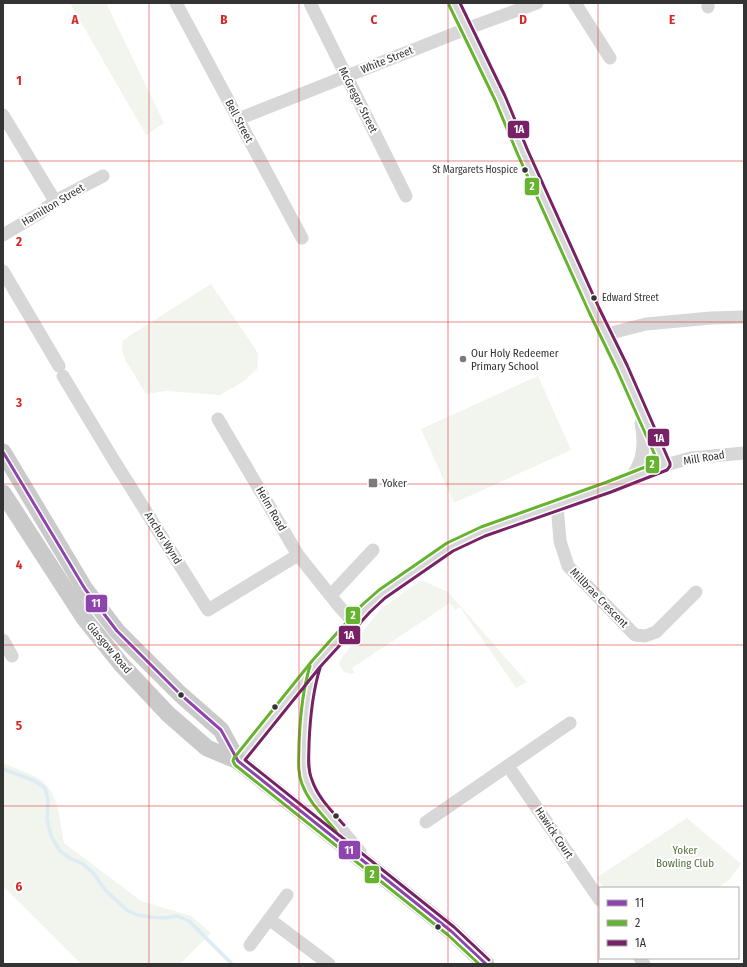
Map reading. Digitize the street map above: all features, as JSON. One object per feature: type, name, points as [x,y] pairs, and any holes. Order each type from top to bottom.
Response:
[{"type":"main road","name":"Glasgow Road","points":[[3,452],[85,589],[99,608],[117,631],[180,694],[221,730],[238,761]]},
{"type":"main road","name":"Glasgow Road","points":[[5,499],[97,636],[149,695],[168,714],[207,748],[238,761]]},
{"type":"main road","points":[[238,761],[451,931],[486,964]]},
{"type":"street","name":"Bell Street","points":[[176,3],[302,238]]},
{"type":"street","name":"McGregor Street","points":[[310,3],[406,196]]},
{"type":"street","points":[[454,3],[500,98],[522,154],[589,300],[607,334],[665,465]]},
{"type":"street","name":"White Street","points":[[238,119],[466,29],[537,3]]},
{"type":"street","points":[[575,3],[610,58]]},
{"type":"street","points":[[3,115],[55,202]]},
{"type":"street","name":"Hamilton Street","points":[[3,235],[40,213],[55,202],[103,176]]},
{"type":"street","name":"Anchor Wynd","points":[[3,271],[113,458],[208,610],[298,555]]},
{"type":"street","points":[[607,334],[646,324],[711,318],[744,317]]},
{"type":"street","points":[[627,480],[640,464],[644,446],[643,434],[635,400]]},
{"type":"street","name":"Helm Road","points":[[218,419],[298,555],[353,622]]},
{"type":"street","name":"Mill Road","points":[[238,761],[316,664],[353,622],[382,594],[450,547],[483,531],[665,465],[691,458],[744,453]]},
{"type":"street","points":[[5,499],[26,490]]},
{"type":"street","name":"Millbrae Crescent","points":[[557,504],[560,542],[568,566],[635,635],[644,636],[656,632],[696,592]]},
{"type":"street","points":[[331,595],[373,550]]},
{"type":"street","points":[[3,640],[12,656]]},
{"type":"street","name":"Mill Road","points":[[316,664],[305,706],[303,764],[306,781],[314,797],[377,872]]},
{"type":"street","points":[[426,822],[570,723]]},
{"type":"street","name":"Hawick Court","points":[[508,766],[599,899]]},
{"type":"street","points":[[250,945],[287,895]]},
{"type":"street","points":[[269,919],[329,964]]},
{"type":"green space","points":[[70,3],[106,3],[164,123],[146,135]]},
{"type":"green space","points":[[211,284],[258,353],[257,369],[244,381],[220,395],[166,391],[146,394],[126,361],[122,350],[123,340]]},
{"type":"green space","points":[[538,376],[571,450],[454,503],[421,429]]},
{"type":"green space","points":[[421,580],[448,592],[527,682],[516,688],[460,607],[455,610],[450,603],[352,668],[355,673],[350,674],[343,670],[339,662],[380,610]]},
{"type":"green space","points":[[3,763],[38,778],[51,791],[55,799],[64,843],[141,901],[191,916],[211,933],[180,964],[81,964],[3,886]]},
{"type":"green space","name":"Yoker Bowling Club","points":[[687,818],[741,864],[730,879],[719,887],[603,887],[596,878]]},
{"type":"waterway","points":[[3,769],[35,781],[45,788],[48,800],[47,819],[51,836],[60,851],[71,859],[83,864],[94,874],[106,891],[128,911],[138,915],[150,917],[164,918],[177,916],[189,921],[232,964]]},
{"type":"transit line","name":"1A","points":[[460,3],[505,96],[528,151],[599,308],[627,365],[670,466],[667,470],[611,492],[485,536],[453,551],[385,598],[370,612],[320,667],[245,760],[454,927],[489,960]]},
{"type":"transit line","name":"2","points":[[449,5],[495,100],[518,155],[658,462],[481,527],[447,543],[379,590],[362,605],[312,661],[233,761],[235,765],[448,935],[479,964]]},
{"type":"transit line","name":"11","points":[[3,452],[85,589],[117,631],[180,694],[221,730],[238,761],[451,931],[486,964]]},
{"type":"transit line","name":"2","points":[[310,666],[303,695],[301,714],[299,734],[299,774],[305,791],[317,809],[336,831]]},
{"type":"transit line","name":"1A","points":[[320,668],[313,697],[311,715],[309,734],[309,771],[318,793],[344,825]]},
{"type":"place","name":"St Margarets Hospice","points":[[525,170]]},
{"type":"place","name":"Edward Street","points":[[594,298]]},
{"type":"place","name":"Our Holy Redeemer Primary School","points":[[463,359]]},
{"type":"place","name":"Yoker","points":[[373,483]]}]
